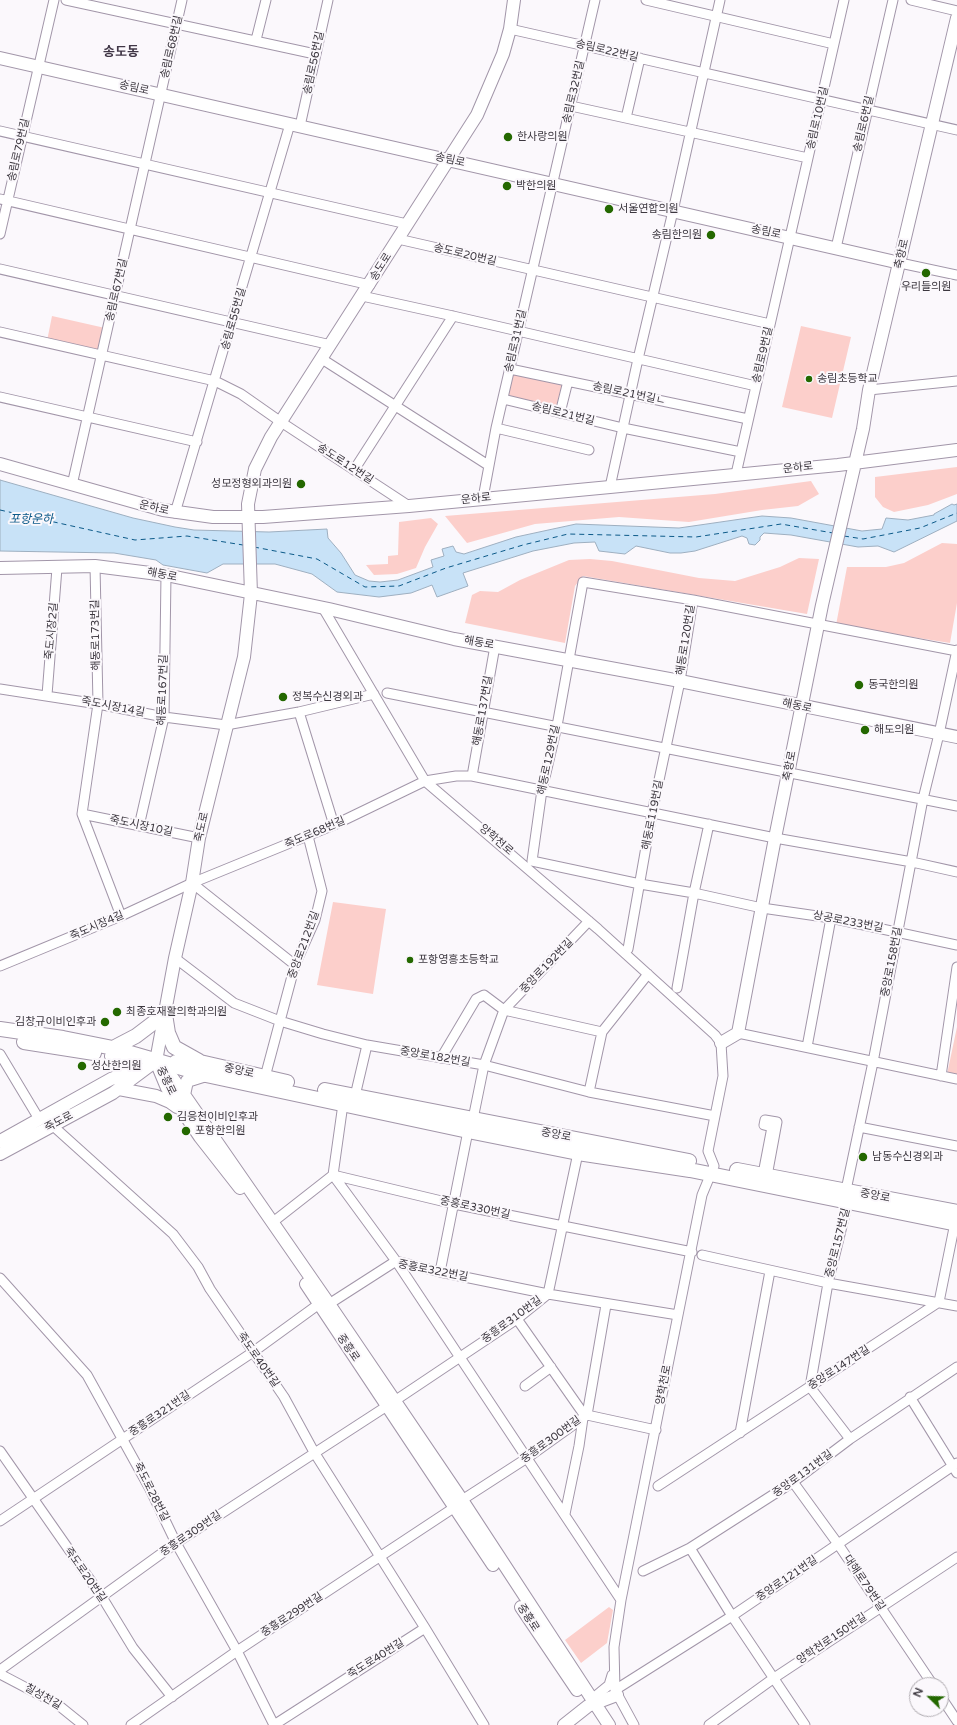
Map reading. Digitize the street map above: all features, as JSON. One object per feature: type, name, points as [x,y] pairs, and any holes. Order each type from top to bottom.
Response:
[{"type":"main road","name":"송도로","points":[[251,594],[248,517],[249,492],[255,469],[265,448],[281,422],[469,129],[485,99],[503,54],[510,29],[514,0]]},
{"type":"main road","name":"축항로","points":[[738,1033],[775,838],[822,605],[854,462],[863,429],[869,390],[957,18]]},
{"type":"main road","name":"송림로","points":[[0,58],[900,263]]},
{"type":"main road","name":"운하로","points":[[0,464],[143,506],[175,513],[213,517],[248,517],[289,516],[409,506],[610,487],[957,450]]},
{"type":"main road","name":"해동로","points":[[0,568],[95,566],[166,575],[323,608],[454,639],[680,681],[802,707],[957,737]]},
{"type":"main road","name":"죽도로","points":[[0,1154],[119,1089],[156,1062],[175,958],[192,883],[199,838],[244,657],[251,594]]},
{"type":"main road","points":[[122,1075],[124,1063],[112,1052],[165,1014],[168,1033],[174,1047],[200,1062]]},
{"type":"main road","name":"중앙로","points":[[0,1029],[63,1038],[112,1052],[206,1075],[343,1104],[471,1125],[764,1179],[956,1220]]},
{"type":"main road","points":[[718,1039],[738,1033]]},
{"type":"main road","name":"중앙로","points":[[0,1038],[112,1052]]},
{"type":"main road","name":"죽도로","points":[[0,1141],[122,1075],[156,1062]]},
{"type":"main road","name":"중앙로","points":[[156,1062],[200,1062],[355,1096],[578,1153],[712,1170]]},
{"type":"main road","name":"중흥로","points":[[156,1062],[169,1073],[273,1222],[324,1304]]},
{"type":"main road","name":"중흥로","points":[[156,1062],[167,1088],[182,1112],[268,1224],[324,1304],[458,1504],[565,1674],[592,1703],[609,1725]]},
{"type":"main road","points":[[184,1095],[187,1081],[206,1075]]},
{"type":"main road","points":[[119,1089],[156,1096],[170,1102],[182,1112]]},
{"type":"main road","points":[[564,1725],[592,1703],[616,1693]]},
{"type":"main road","name":"중흥로","points":[[592,1703],[602,1725]]},
{"type":"street","name":"송림로79번길","points":[[0,234],[4,200],[23,136],[54,0]]},
{"type":"street","points":[[66,0],[315,54]]},
{"type":"street","name":"송림로68번길","points":[[161,94],[182,0]]},
{"type":"street","points":[[256,40],[266,0]]},
{"type":"street","name":"송림로56번길","points":[[295,125],[315,54],[328,0]]},
{"type":"street","name":"송림로32번길","points":[[553,183],[595,0]]},
{"type":"street","points":[[646,0],[834,44]]},
{"type":"street","points":[[610,487],[622,428],[673,211],[720,0]]},
{"type":"street","name":"송림로10번길","points":[[790,237],[844,0]]},
{"type":"street","name":"송림로6번길","points":[[836,248],[893,0]]},
{"type":"street","points":[[912,0],[957,11]]},
{"type":"street","name":"송림로22번길","points":[[510,29],[957,130]]},
{"type":"street","points":[[626,118],[640,58]]},
{"type":"street","name":"송림로67번길","points":[[72,485],[161,94]]},
{"type":"street","points":[[571,106],[808,158]]},
{"type":"street","name":"송림로55번길","points":[[175,513],[233,322],[270,193],[295,125]]},
{"type":"street","points":[[0,131],[407,224]]},
{"type":"street","name":"송림로31번길","points":[[483,498],[496,428],[553,183]]},
{"type":"street","points":[[4,200],[370,284]]},
{"type":"street","name":"송림로9번길","points":[[736,474],[790,237]]},
{"type":"street","name":"송도로20번길","points":[[398,239],[532,270]]},
{"type":"street","points":[[900,263],[957,275]]},
{"type":"street","points":[[0,269],[331,345]]},
{"type":"street","points":[[532,270],[770,324]]},
{"type":"street","points":[[362,296],[756,386]]},
{"type":"street","points":[[354,470],[394,406],[454,316]]},
{"type":"street","name":"송도로12번길","points":[[0,332],[215,381],[241,394],[409,506]]},
{"type":"street","points":[[322,359],[488,465]]},
{"type":"street","name":"송림로21번길ㄴ","points":[[510,369],[748,419]]},
{"type":"street","points":[[560,413],[568,381]]},
{"type":"street","points":[[869,390],[957,381]]},
{"type":"street","points":[[0,397],[197,442]]},
{"type":"street","name":"송림로21번길","points":[[503,399],[622,428],[741,452]]},
{"type":"street","points":[[496,428],[589,450]]},
{"type":"street","name":"해동로173번길","points":[[82,814],[98,704],[95,566]]},
{"type":"street","name":"죽도시장2길","points":[[47,695],[57,568]]},
{"type":"street","name":"해동로167번길","points":[[140,826],[164,717],[166,575]]},
{"type":"street","name":"해동로120번길","points":[[568,660],[583,582],[693,600],[680,681]]},
{"type":"street","points":[[693,600],[957,650]]},
{"type":"street","name":"양학천로","points":[[323,608],[425,782],[590,921],[718,1039]]},
{"type":"street","name":"해동로137번길","points":[[472,776],[495,646]]},
{"type":"street","name":"중앙로158번길","points":[[847,1196],[923,799],[957,650]]},
{"type":"street","name":"해동로129번길","points":[[568,660],[557,726],[542,790],[532,861],[640,884]]},
{"type":"street","name":"해동로119번길","points":[[628,949],[652,813],[680,681]]},
{"type":"street","name":"죽도시장14길","points":[[0,688],[98,704],[164,717],[226,726],[299,712],[374,694]]},
{"type":"street","points":[[387,693],[957,806]]},
{"type":"street","points":[[299,712],[334,825]]},
{"type":"street","name":"죽도로68번길","points":[[192,883],[334,825],[425,782],[456,776],[472,776],[775,838],[912,862],[957,872]]},
{"type":"street","points":[[82,814],[121,916]]},
{"type":"street","name":"죽도시장10길","points":[[82,814],[199,838]]},
{"type":"street","points":[[677,988],[694,893],[709,824]]},
{"type":"street","name":"중앙로212번길","points":[[265,1077],[295,964],[316,920],[322,891],[308,836]]},
{"type":"street","points":[[192,883],[295,964]]},
{"type":"street","name":"죽도시장4길","points":[[0,966],[121,916],[192,883]]},
{"type":"street","points":[[640,884],[694,893],[762,908]]},
{"type":"street","name":"상공로233번길","points":[[762,908],[831,918],[957,945]]},
{"type":"street","points":[[807,1047],[831,918]]},
{"type":"street","name":"중앙로192번길","points":[[471,1125],[484,1065],[504,1010],[590,921]]},
{"type":"street","name":"중앙로182번길","points":[[175,958],[234,1003],[280,1021],[367,1045],[484,1065],[589,1092],[715,1116]]},
{"type":"street","points":[[941,1076],[957,967]]},
{"type":"street","points":[[589,1092],[602,1032],[648,974]]},
{"type":"street","points":[[441,1058],[476,999],[484,996],[504,1010],[602,1032]]},
{"type":"street","points":[[738,1033],[957,1079]]},
{"type":"street","points":[[712,1170],[708,1151],[723,1076],[718,1039]]},
{"type":"street","points":[[355,1096],[367,1045]]},
{"type":"street","points":[[0,1054],[39,1119]]},
{"type":"street","points":[[273,1222],[333,1175],[343,1104]]},
{"type":"street","points":[[765,1120],[777,1122],[764,1179],[772,1127],[764,1124],[765,1120]]},
{"type":"street","name":"죽도로40번길","points":[[52,1125],[173,1234],[198,1267],[210,1289],[284,1397],[314,1452],[381,1557],[484,1725]]},
{"type":"street","points":[[440,1272],[471,1125]]},
{"type":"street","points":[[859,1127],[957,1146]]},
{"type":"street","points":[[548,1294],[578,1153]]},
{"type":"street","name":"양학천로","points":[[634,1725],[616,1693],[614,1647],[702,1195],[712,1170]]},
{"type":"street","points":[[333,1175],[396,1261],[622,1600]]},
{"type":"street","name":"중흥로330번길","points":[[333,1175],[454,1204],[692,1252]]},
{"type":"street","name":"중앙로157번길","points":[[810,1387],[828,1284],[847,1196]]},
{"type":"street","points":[[956,1220],[939,1302],[957,1306]]},
{"type":"street","points":[[702,1255],[770,1271],[740,1433]]},
{"type":"street","name":"중흥로322번길","points":[[324,1304],[396,1261],[440,1272],[548,1294]]},
{"type":"street","name":"중앙로157번길","points":[[770,1271],[849,1288],[939,1302]]},
{"type":"street","name":"죽도로28번길","points":[[0,1278],[87,1375],[150,1489],[176,1543],[237,1651],[274,1725],[327,1690]]},
{"type":"street","name":"중흥로310번길","points":[[391,1404],[517,1319],[548,1294],[606,1305],[678,1315]]},
{"type":"street","name":"중앙로147번길","points":[[658,1486],[939,1302]]},
{"type":"street","name":"중흥로321번길","points":[[0,1521],[324,1304]]},
{"type":"street","name":"중흥로300번길","points":[[458,1504],[527,1458],[585,1416],[606,1305]]},
{"type":"street","points":[[517,1319],[585,1416],[656,1430]]},
{"type":"street","points":[[525,1386],[551,1367]]},
{"type":"street","name":"중앙로131번길","points":[[643,1571],[690,1548],[793,1482],[850,1439],[910,1397],[957,1367]]},
{"type":"street","points":[[810,1387],[850,1439]]},
{"type":"street","points":[[910,1397],[955,1468]]},
{"type":"street","name":"중흥로309번길","points":[[0,1670],[176,1543],[314,1452],[391,1404]]},
{"type":"street","points":[[565,1514],[585,1416]]},
{"type":"street","name":"죽도로20번길","points":[[0,1451],[102,1597],[133,1648],[172,1697]]},
{"type":"street","name":"중앙로121번길","points":[[616,1693],[838,1544],[955,1468]]},
{"type":"street","name":"대해로79번길","points":[[793,1482],[838,1544],[928,1677]]},
{"type":"street","name":"중흥로299번길","points":[[131,1725],[237,1651],[381,1557],[458,1504]]},
{"type":"street","points":[[690,1548],[732,1616],[805,1725]]},
{"type":"street","name":"양학천로150번길","points":[[709,1725],[774,1678],[880,1607],[957,1558]]},
{"type":"street","name":"죽도로40번길","points":[[327,1690],[425,1628]]},
{"type":"street","points":[[592,1703],[609,1685],[614,1672]]},
{"type":"street","name":"칠성천길","points":[[0,1674],[57,1704],[83,1725]]},
{"type":"street","points":[[949,1709],[957,1721]]},
{"type":"shaded area","points":[[52,316],[105,328],[99,353],[47,341]]},
{"type":"shaded area","points":[[801,326],[851,337],[832,418],[782,407]]},
{"type":"shaded area","points":[[512,372],[564,383],[558,409],[506,397]]},
{"type":"shaded area","points":[[957,467],[957,494],[928,505],[894,512],[883,507],[875,497],[875,477]]},
{"type":"shaded area","points":[[811,481],[819,494],[798,506],[762,510],[689,522],[619,517],[535,524],[467,543],[445,516],[715,494]]},
{"type":"shaded area","points":[[431,518],[438,524],[425,547],[416,568],[397,574],[374,575],[366,565],[388,564],[388,556],[398,555],[399,522]]},
{"type":"shaded area","points":[[942,543],[957,544],[957,603],[950,643],[836,625],[847,567],[886,567],[904,563]]},
{"type":"shaded area","points":[[799,558],[819,559],[807,614],[583,576],[575,586],[565,643],[465,623],[472,595],[480,591],[498,592],[520,580],[569,560],[590,559],[612,561],[699,578],[735,581],[780,567]]},
{"type":"shaded area","points":[[333,902],[386,909],[373,994],[317,985]]},
{"type":"shaded area","points":[[957,1027],[957,1081],[946,1079]]},
{"type":"shaded area","points":[[609,1607],[613,1610],[607,1643],[581,1663],[565,1640]]},
{"type":"water","name":"포항운하","points":[[0,480],[133,518],[194,530],[269,532],[327,529],[328,538],[341,553],[355,575],[369,581],[380,582],[398,580],[433,567],[431,560],[444,556],[442,549],[453,546],[456,552],[464,554],[516,537],[576,524],[679,528],[762,516],[791,518],[862,531],[882,529],[886,518],[908,520],[934,515],[952,504],[957,504],[957,521],[894,552],[878,546],[858,547],[791,535],[764,533],[755,545],[749,544],[747,538],[742,536],[695,551],[681,553],[670,553],[636,546],[625,554],[599,551],[595,542],[574,543],[533,551],[463,573],[468,586],[437,597],[432,585],[411,593],[379,597],[337,592],[312,574],[275,564],[223,564],[207,573],[163,565],[156,560],[114,553],[0,551]]},
{"type":"ferry route","points":[[0,510],[135,540],[187,536],[243,545]]},
{"type":"ferry route","points":[[844,536],[863,539],[920,528],[957,513]]},
{"type":"ferry route","points":[[254,547],[317,559],[365,587],[399,586],[446,568],[523,545],[568,534],[696,537],[781,524],[833,533]]},
{"type":"place","name":"한사랑의원","points":[[508,137]]},
{"type":"place","name":"박한의원","points":[[507,186]]},
{"type":"place","name":"서울연합의원","points":[[609,209]]},
{"type":"place","name":"송림한의원","points":[[711,235]]},
{"type":"place","name":"우리들의원","points":[[926,273]]},
{"type":"place","name":"송림초등학교","points":[[809,379]]},
{"type":"place","name":"성모정형외과의원","points":[[301,484]]},
{"type":"place","name":"동국한의원","points":[[859,685]]},
{"type":"place","name":"정복수신경외과","points":[[283,697]]},
{"type":"place","name":"해도의원","points":[[865,730]]},
{"type":"place","name":"포항영흥초등학교","points":[[410,960]]},
{"type":"place","name":"최종호재활의학과의원","points":[[117,1012]]},
{"type":"place","name":"김창규이비인후과","points":[[105,1022]]},
{"type":"place","name":"성산한의원","points":[[82,1066]]},
{"type":"place","name":"김응천이비인후과","points":[[168,1117]]},
{"type":"place","name":"포항한의원","points":[[186,1131]]},
{"type":"place","name":"남동수신경외과","points":[[863,1157]]},
{"type":"district","name":"송도동","points":[[121,53]]}]
